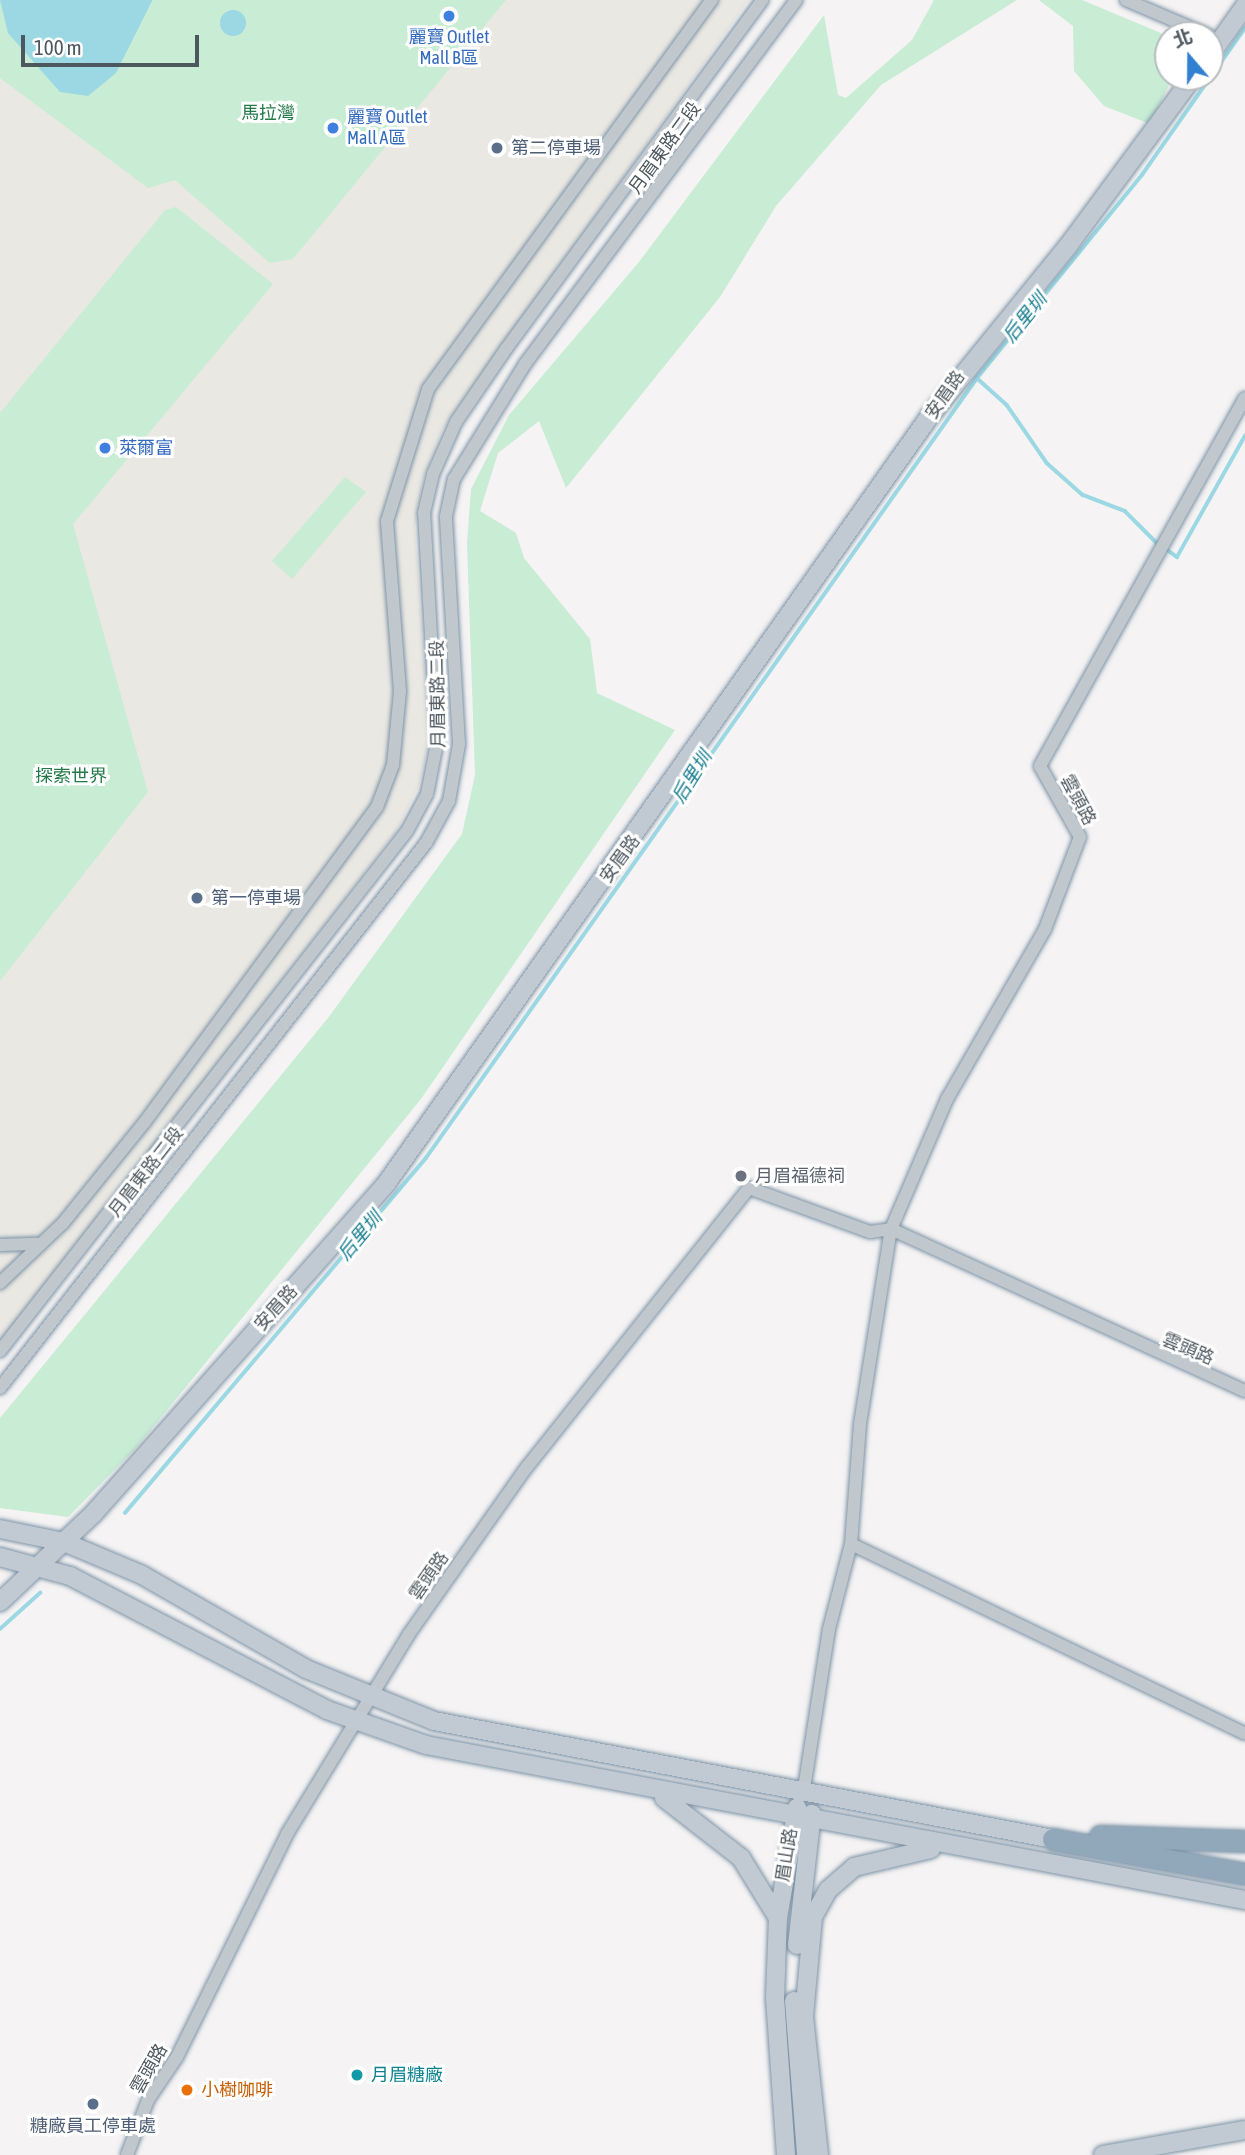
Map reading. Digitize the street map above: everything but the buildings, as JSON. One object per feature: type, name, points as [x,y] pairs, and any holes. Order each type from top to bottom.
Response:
[{"type":"highway","points":[[1053,1839],[1245,1841]]},
{"type":"highway","points":[[1053,1839],[1245,1874]]},
{"type":"street","points":[[0,1283],[37,1244],[63,1223],[144,1123],[377,807],[393,765],[400,691],[387,521],[428,389],[712,0]]},
{"type":"street","name":"月眉東路二段","points":[[0,1351],[407,831],[427,794],[437,743],[424,513],[433,474],[456,422],[499,360],[762,0]]},
{"type":"street","name":"月眉東路二段","points":[[0,1388],[426,843],[449,802],[459,744],[446,516],[454,479],[525,364],[796,0]]},
{"type":"street","points":[[1126,0],[1169,21]]},
{"type":"street","points":[[1224,29],[1245,6]]},
{"type":"street","name":"安眉路","points":[[0,1602],[64,1542],[386,1184],[937,405],[1068,246],[1183,91]]},
{"type":"street","name":"雲頭路","points":[[803,1795],[829,1629],[851,1544],[860,1424],[891,1229],[947,1100],[1045,929],[1080,837],[1040,766],[1245,398]]},
{"type":"street","name":"雲頭路","points":[[127,2155],[148,2100],[177,2057],[287,1833],[360,1723],[371,1699],[527,1467],[749,1188],[870,1232],[891,1229],[1245,1391]]},
{"type":"street","points":[[0,1245],[37,1244]]},
{"type":"street","points":[[0,1529],[64,1542],[142,1575],[371,1699],[447,1724],[803,1795],[1053,1839]]},
{"type":"street","points":[[851,1544],[1245,1734]]},
{"type":"street","points":[[0,1557],[37,1566],[137,1606],[360,1723],[439,1748],[655,1793],[1245,1900]]},
{"type":"street","points":[[655,1793],[741,1858],[778,1918]]},
{"type":"street","name":"眉山路","points":[[786,2155],[775,1998],[778,1918],[793,1816],[803,1795]]},
{"type":"street","name":"眉山路","points":[[803,1795],[816,1822],[797,1939],[793,2028],[806,2155]]},
{"type":"street","points":[[819,2155],[804,2016],[817,1908],[836,1881],[864,1862],[945,1847]]},
{"type":"street","points":[[1103,2155],[1245,2130]]},
{"type":"shaded area","points":[[0,0],[749,0],[443,428],[423,479],[415,527],[429,742],[418,788],[397,830],[0,1346]]},
{"type":"green space","name":"馬拉灣","points":[[0,0],[506,0],[293,259],[270,263],[175,180],[148,188],[0,78]]},
{"type":"green space","points":[[934,0],[1017,0],[881,85],[776,206],[720,297],[566,488],[539,421],[498,453],[480,511],[516,533],[524,558],[590,639],[597,693],[675,730],[421,1099],[136,1448],[68,1517],[0,1508],[0,1418],[328,1018],[462,834],[475,775],[467,544],[471,489],[509,415],[639,262],[824,15],[838,95],[846,98],[912,40]]},
{"type":"green space","points":[[1039,0],[1082,0],[1154,30],[1154,91],[1166,91],[1150,124],[1104,106],[1074,71],[1073,26]]},
{"type":"green space","name":"探索世界","points":[[176,207],[273,284],[73,524],[148,792],[0,981],[0,413],[165,210]]},
{"type":"green space","points":[[345,477],[366,492],[292,579],[272,561]]},
{"type":"water","points":[[0,0],[152,1],[116,73],[88,96],[60,92],[8,33]]},
{"type":"water","points":[[233,10],[242,14],[246,23],[242,32],[233,36],[224,32],[220,23],[224,14]]},
{"type":"waterway","name":"后里圳","points":[[125,1513],[426,1158],[977,378],[1142,175],[1245,28]]},
{"type":"waterway","points":[[977,378],[1007,405],[1047,463],[1083,495],[1125,511],[1159,545]]},
{"type":"waterway","points":[[1166,549],[1177,557],[1245,436]]},
{"type":"waterway","name":"后里圳","points":[[0,1629],[40,1593]]},
{"type":"place","name":"麗寶 Outlet Mall B區","points":[[449,16]]},
{"type":"place","name":"麗寶 Outlet Mall A區","points":[[333,128]]},
{"type":"place","name":"第二停車場","points":[[497,148]]},
{"type":"place","name":"萊爾富","points":[[105,448]]},
{"type":"place","name":"第一停車場","points":[[197,898]]},
{"type":"place","name":"月眉福德祠","points":[[741,1176]]},
{"type":"place","name":"月眉糖廠","points":[[357,2075]]},
{"type":"place","name":"小樹咖啡","points":[[187,2090]]},
{"type":"place","name":"糖廠員工停車處","points":[[93,2104]]}]
